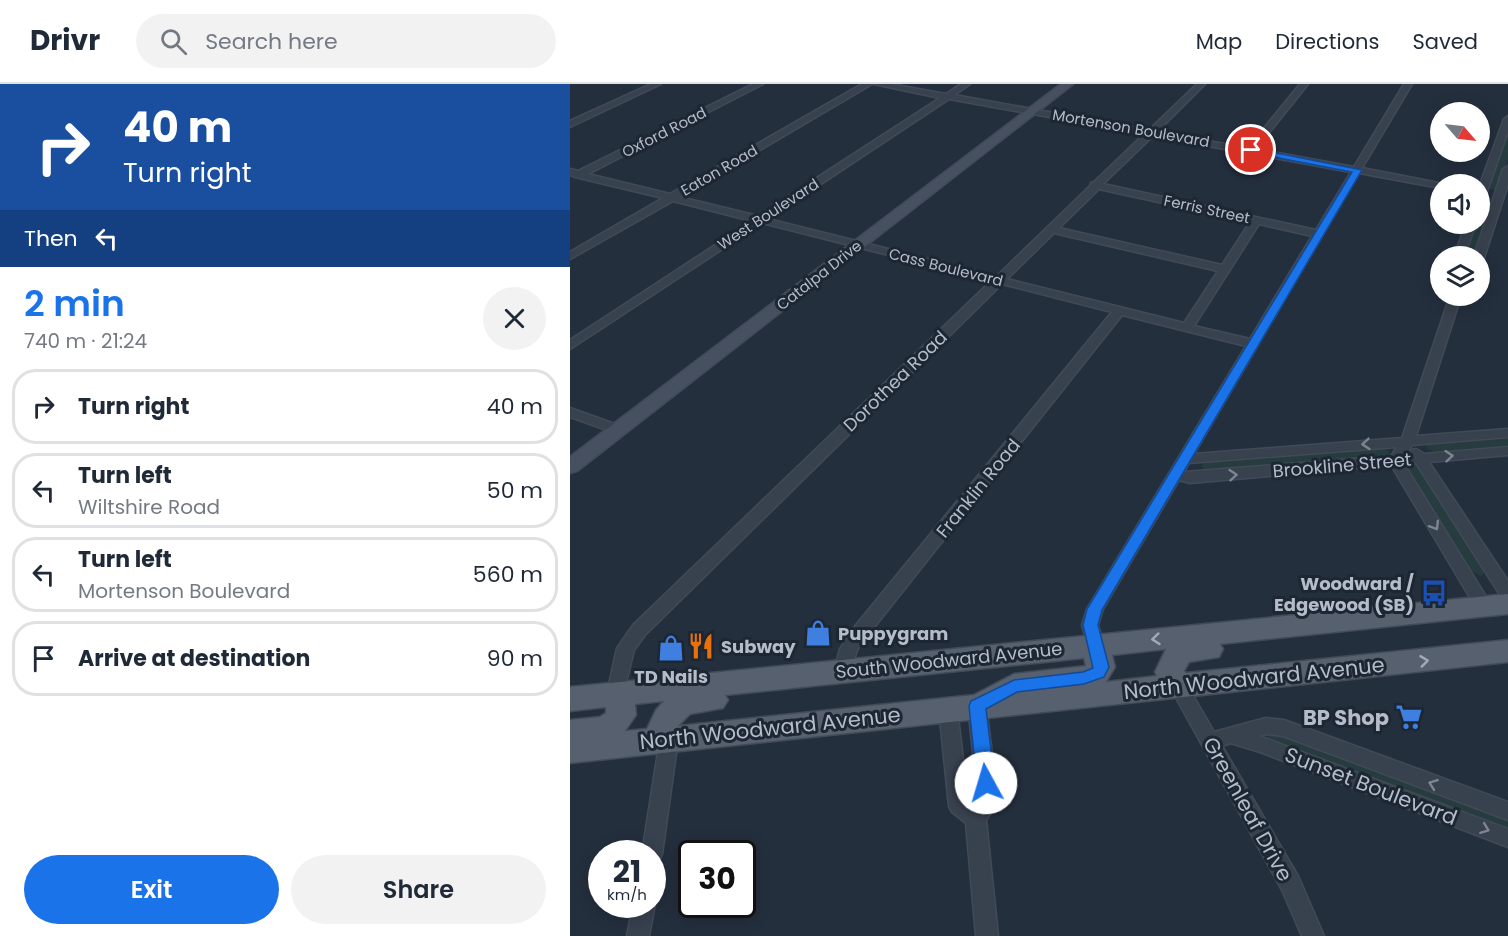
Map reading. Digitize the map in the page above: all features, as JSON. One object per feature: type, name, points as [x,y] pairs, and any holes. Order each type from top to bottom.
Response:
[{"type":"main road","name":"South Woodward Avenue","points":[[570,699],[1496,605]]},
{"type":"main road","points":[[1178,685],[1169,672],[1172,659],[1180,652],[1282,643],[1336,621]]},
{"type":"main road","points":[[977,706],[1014,686],[1094,676],[1101,667],[1095,645]]},
{"type":"main road","name":"North Woodward Avenue","points":[[570,750],[1508,651]]},
{"type":"main road","points":[[669,739],[661,728],[670,711],[677,706],[791,692],[843,671]]},
{"type":"main road","points":[[570,733],[601,730],[612,726],[621,716],[621,706],[616,694]]},
{"type":"street","points":[[570,116],[642,84]]},
{"type":"street","points":[[570,124],[657,84]]},
{"type":"street","name":"Oxford Road","points":[[573,175],[759,84]]},
{"type":"street","name":"Eaton Road","points":[[570,256],[868,84]]},
{"type":"street","name":"Mortenson Boulevard","points":[[878,84],[950,94]]},
{"type":"street","name":"Mortenson Boulevard","points":[[908,84],[1020,110],[1034,110],[1430,183]]},
{"type":"street","name":"West Boulevard","points":[[570,345],[966,84]]},
{"type":"street","name":"Catalpa Drive","points":[[570,467],[1068,84]]},
{"type":"street","name":"Dorothea Road","points":[[616,694],[626,648],[639,630],[1094,185],[1153,132],[1201,84]]},
{"type":"street","points":[[1251,150],[1304,84]]},
{"type":"street","points":[[1095,645],[1090,625],[1095,609],[1408,84]]},
{"type":"street","points":[[617,95],[627,97]]},
{"type":"street","points":[[1488,174],[1508,119]]},
{"type":"street","points":[[1484,246],[1503,197],[1508,169]]},
{"type":"street","name":"Cass Boulevard","points":[[573,175],[671,197],[1253,344]]},
{"type":"street","name":"Ferris Street","points":[[1094,185],[1319,234]]},
{"type":"street","points":[[1187,327],[1257,219]]},
{"type":"street","points":[[1050,229],[1225,269]]},
{"type":"street","points":[[1453,306],[1408,441],[1395,461],[1496,605]]},
{"type":"street","name":"Franklin Road","points":[[843,671],[849,649],[858,635],[1120,310]]},
{"type":"street","points":[[570,412],[618,430]]},
{"type":"street","name":"Brookline Street","points":[[1186,458],[1201,459],[1508,433]]},
{"type":"street","points":[[1408,441],[1508,594]]},
{"type":"street","name":"Brookline Street","points":[[1175,475],[1190,478],[1508,451]]},
{"type":"street","name":"Greenleaf Drive","points":[[1178,685],[1290,883],[1313,936]]},
{"type":"street","points":[[977,706],[988,802],[976,818],[987,936]]},
{"type":"street","points":[[948,709],[959,806],[976,818]]},
{"type":"street","name":"Sunset Boulevard","points":[[1211,741],[1266,726],[1284,728],[1508,811]]},
{"type":"street","name":"Sunset Boulevard","points":[[1233,736],[1263,745],[1508,838]]},
{"type":"street","points":[[654,840],[665,780],[669,739]]},
{"type":"street","points":[[638,936],[641,918]]},
{"type":"green space","points":[[1508,129],[1508,159],[1498,189],[1490,189]]},
{"type":"green space","points":[[1472,234],[1482,234],[1478,246],[1468,246]]},
{"type":"green space","points":[[1508,436],[1508,447],[1437,453],[1426,448],[1427,444]]},
{"type":"green space","points":[[1380,447],[1389,451],[1390,455],[1206,472],[1201,466],[1207,462]]},
{"type":"green space","points":[[1413,463],[1419,466],[1486,568],[1486,572],[1481,576],[1469,570],[1404,466]]},
{"type":"green space","points":[[1270,735],[1279,735],[1508,818],[1508,834],[1267,741],[1266,738]]},
{"type":"place","name":"Woodward / Edgewood (SB)","points":[[1434,593]]},
{"type":"place","name":"Puppygram","points":[[818,633]]},
{"type":"place","name":"Subway","points":[[701,646]]},
{"type":"place","name":"TD Nails","points":[[671,648]]},
{"type":"place","name":"BP Shop","points":[[1409,717]]},
{"type":"route","points":[[986,783],[977,706],[1014,686],[1084,678],[1094,676],[1098,672],[1101,667],[1100,657],[1090,625],[1095,609],[1358,170],[1251,150]]}]
